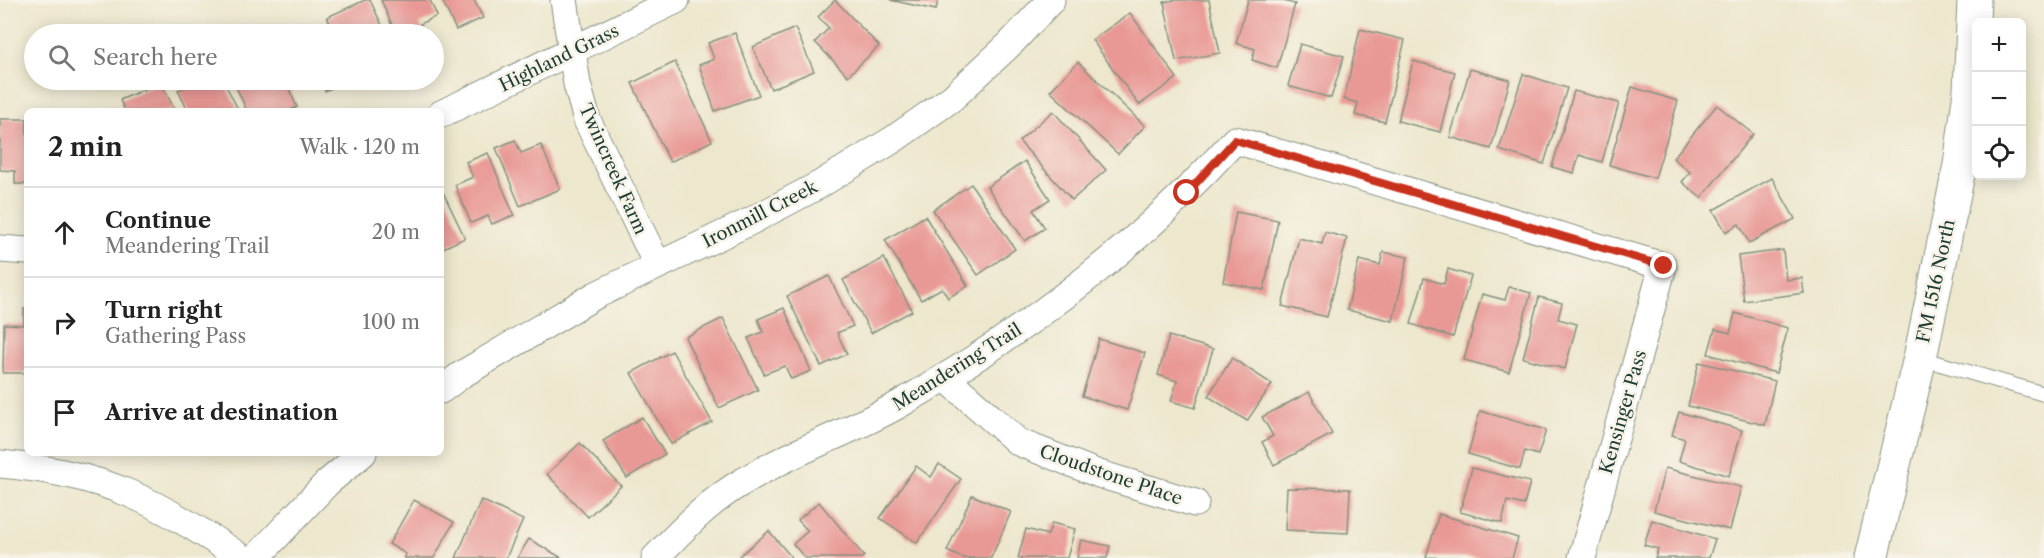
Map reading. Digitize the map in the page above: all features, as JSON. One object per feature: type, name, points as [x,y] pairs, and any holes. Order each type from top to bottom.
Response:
[{"type":"main road","name":"FM 1516 North","points":[[1871,558],[1920,358],[1960,165],[1970,91],[1974,0]]},
{"type":"street","name":"Twincreek Farm","points":[[564,0],[571,52],[587,120],[657,264]]},
{"type":"street","name":"Highland Grass","points":[[444,113],[676,0]]},
{"type":"street","name":"Ironmill Creek","points":[[444,388],[461,375],[596,295],[759,217],[819,185],[894,139],[952,98],[1011,43],[1051,0]]},
{"type":"street","name":"Meandering Trail","points":[[655,558],[695,517],[742,481],[850,431],[996,347],[1134,242],[1187,193],[1235,140],[1664,266]]},
{"type":"street","points":[[0,249],[24,251]]},
{"type":"street","name":"Kensinger Pass","points":[[1582,558],[1664,266]]},
{"type":"street","name":"Cloudstone Place","points":[[945,377],[1018,442],[1099,474],[1195,503]]},
{"type":"street","points":[[256,558],[327,483],[359,456]]},
{"type":"street","points":[[0,464],[80,475],[119,487],[173,513],[242,558]]},
{"type":"lane","points":[[1920,358],[2044,394]]},
{"type":"building","points":[[365,0],[370,0],[381,24],[330,24],[327,17]]},
{"type":"building","points":[[381,0],[430,0],[437,16],[420,24],[392,24]]},
{"type":"building","points":[[442,0],[474,0],[483,18],[456,30]]},
{"type":"building","points":[[835,0],[879,46],[848,76],[815,42],[829,28],[818,17]]},
{"type":"building","points":[[890,0],[938,0],[936,10]]},
{"type":"building","points":[[1209,0],[1220,53],[1176,61],[1164,2]]},
{"type":"building","points":[[1248,0],[1279,0],[1295,4],[1277,68],[1252,60],[1255,49],[1236,43]]},
{"type":"building","points":[[1130,13],[1177,78],[1139,105],[1092,40]]},
{"type":"building","points":[[795,28],[814,71],[771,89],[753,47]]},
{"type":"building","points":[[1360,29],[1405,40],[1385,122],[1355,115],[1358,103],[1344,99]]},
{"type":"building","points":[[735,33],[759,95],[715,111],[699,65],[714,59],[708,43]]},
{"type":"building","points":[[1300,44],[1344,56],[1331,98],[1288,86]]},
{"type":"building","points":[[1413,61],[1455,72],[1440,132],[1398,121]]},
{"type":"building","points":[[675,62],[712,141],[670,162],[632,83]]},
{"type":"building","points":[[1078,62],[1145,126],[1118,154],[1050,91]]},
{"type":"building","points":[[1470,69],[1510,80],[1491,149],[1450,137]]},
{"type":"building","points":[[1523,74],[1567,88],[1544,164],[1499,150]]},
{"type":"building","points":[[1632,87],[1678,101],[1655,178],[1609,165]]},
{"type":"building","points":[[143,90],[165,90],[174,108],[124,108],[120,100]]},
{"type":"building","points":[[178,90],[228,90],[237,108],[187,108]]},
{"type":"building","points":[[238,90],[289,90],[297,107],[295,108],[246,108]]},
{"type":"building","points":[[1574,91],[1619,103],[1602,162],[1579,155],[1574,173],[1552,167]]},
{"type":"building","points":[[1717,105],[1753,134],[1701,198],[1682,182],[1690,172],[1673,158]]},
{"type":"building","points":[[1053,111],[1106,170],[1072,200],[1019,141]]},
{"type":"building","points":[[0,119],[24,119],[24,184],[15,184],[15,171],[0,170]]},
{"type":"building","points":[[515,140],[521,153],[541,145],[560,189],[520,206],[496,148]]},
{"type":"building","points":[[488,153],[514,215],[492,224],[488,216],[471,223],[455,185],[473,177],[466,162]]},
{"type":"building","points":[[1025,161],[1050,199],[1033,210],[1045,228],[1025,241],[987,187]]},
{"type":"building","points":[[1772,178],[1795,219],[1749,243],[1739,224],[1726,232],[1713,210]]},
{"type":"building","points":[[971,184],[1015,249],[978,275],[933,210]]},
{"type":"building","points":[[444,194],[465,238],[444,248]]},
{"type":"building","points":[[1236,212],[1278,220],[1264,290],[1223,282]]},
{"type":"building","points":[[925,216],[968,286],[948,298],[942,288],[921,300],[885,240]]},
{"type":"building","points":[[1325,232],[1347,238],[1327,317],[1282,306],[1299,238],[1322,244]]},
{"type":"building","points":[[1783,250],[1786,280],[1802,278],[1804,293],[1744,301],[1738,256]]},
{"type":"building","points":[[1383,252],[1408,257],[1393,321],[1347,310],[1359,260],[1380,265]]},
{"type":"building","points":[[884,258],[912,311],[871,333],[843,280]]},
{"type":"building","points":[[1448,269],[1471,276],[1453,337],[1411,324],[1424,278],[1444,284]]},
{"type":"building","points":[[829,276],[853,326],[837,333],[847,354],[821,366],[787,296]]},
{"type":"building","points":[[1509,287],[1531,293],[1509,372],[1464,360],[1482,294],[1505,300]]},
{"type":"building","points":[[1539,297],[1562,303],[1558,319],[1577,324],[1565,369],[1523,358]]},
{"type":"building","points":[[784,308],[811,371],[791,379],[785,366],[764,374],[748,338],[763,332],[758,319]]},
{"type":"building","points":[[1735,313],[1788,328],[1776,373],[1708,354],[1715,329],[1730,333]]},
{"type":"building","points":[[723,318],[758,390],[719,408],[685,337]]},
{"type":"building","points":[[4,324],[24,325],[24,373],[3,373]]},
{"type":"building","points":[[1169,336],[1213,349],[1195,408],[1171,401],[1177,381],[1158,375]]},
{"type":"building","points":[[1099,339],[1145,353],[1127,410],[1082,396]]},
{"type":"building","points":[[672,351],[712,422],[671,444],[631,373]]},
{"type":"building","points":[[1232,358],[1272,384],[1247,421],[1208,396]]},
{"type":"building","points":[[1699,362],[1775,381],[1765,425],[1688,406]]},
{"type":"building","points":[[1309,392],[1332,434],[1274,465],[1262,442],[1273,436],[1262,417]]},
{"type":"building","points":[[1480,411],[1546,430],[1538,455],[1525,451],[1520,469],[1468,454]]},
{"type":"building","points":[[1679,412],[1742,430],[1729,476],[1679,461],[1685,439],[1672,435]]},
{"type":"building","points":[[642,417],[665,454],[627,478],[603,441]]},
{"type":"building","points":[[580,443],[621,486],[588,517],[547,474]]},
{"type":"building","points":[[939,464],[961,479],[917,543],[880,518],[916,466],[931,477]]},
{"type":"building","points":[[1472,468],[1530,482],[1524,505],[1507,501],[1502,523],[1460,512]]},
{"type":"building","points":[[1665,468],[1741,487],[1730,530],[1654,511]]},
{"type":"building","points":[[1287,488],[1350,489],[1348,533],[1285,530]]},
{"type":"building","points":[[972,495],[1011,512],[991,558],[963,558],[947,551]]},
{"type":"building","points":[[414,500],[454,522],[434,558],[404,558],[406,554],[389,544]]},
{"type":"building","points":[[481,500],[523,520],[506,558],[456,558]]},
{"type":"building","points":[[819,502],[864,556],[861,558],[805,558],[793,544],[808,531],[798,520]]},
{"type":"building","points":[[1439,514],[1518,538],[1512,558],[1426,557]]},
{"type":"building","points":[[1652,520],[1715,539],[1709,558],[1655,558],[1658,549],[1644,545]]},
{"type":"building","points":[[1052,523],[1075,529],[1067,558],[1018,558],[1026,529],[1048,535]]},
{"type":"building","points":[[769,531],[792,558],[737,558]]},
{"type":"building","points":[[529,539],[562,558],[517,558]]},
{"type":"building","points":[[1081,540],[1110,546],[1107,558],[1077,558]]},
{"type":"route","points":[[1187,193],[1235,140],[1664,266]]}]
